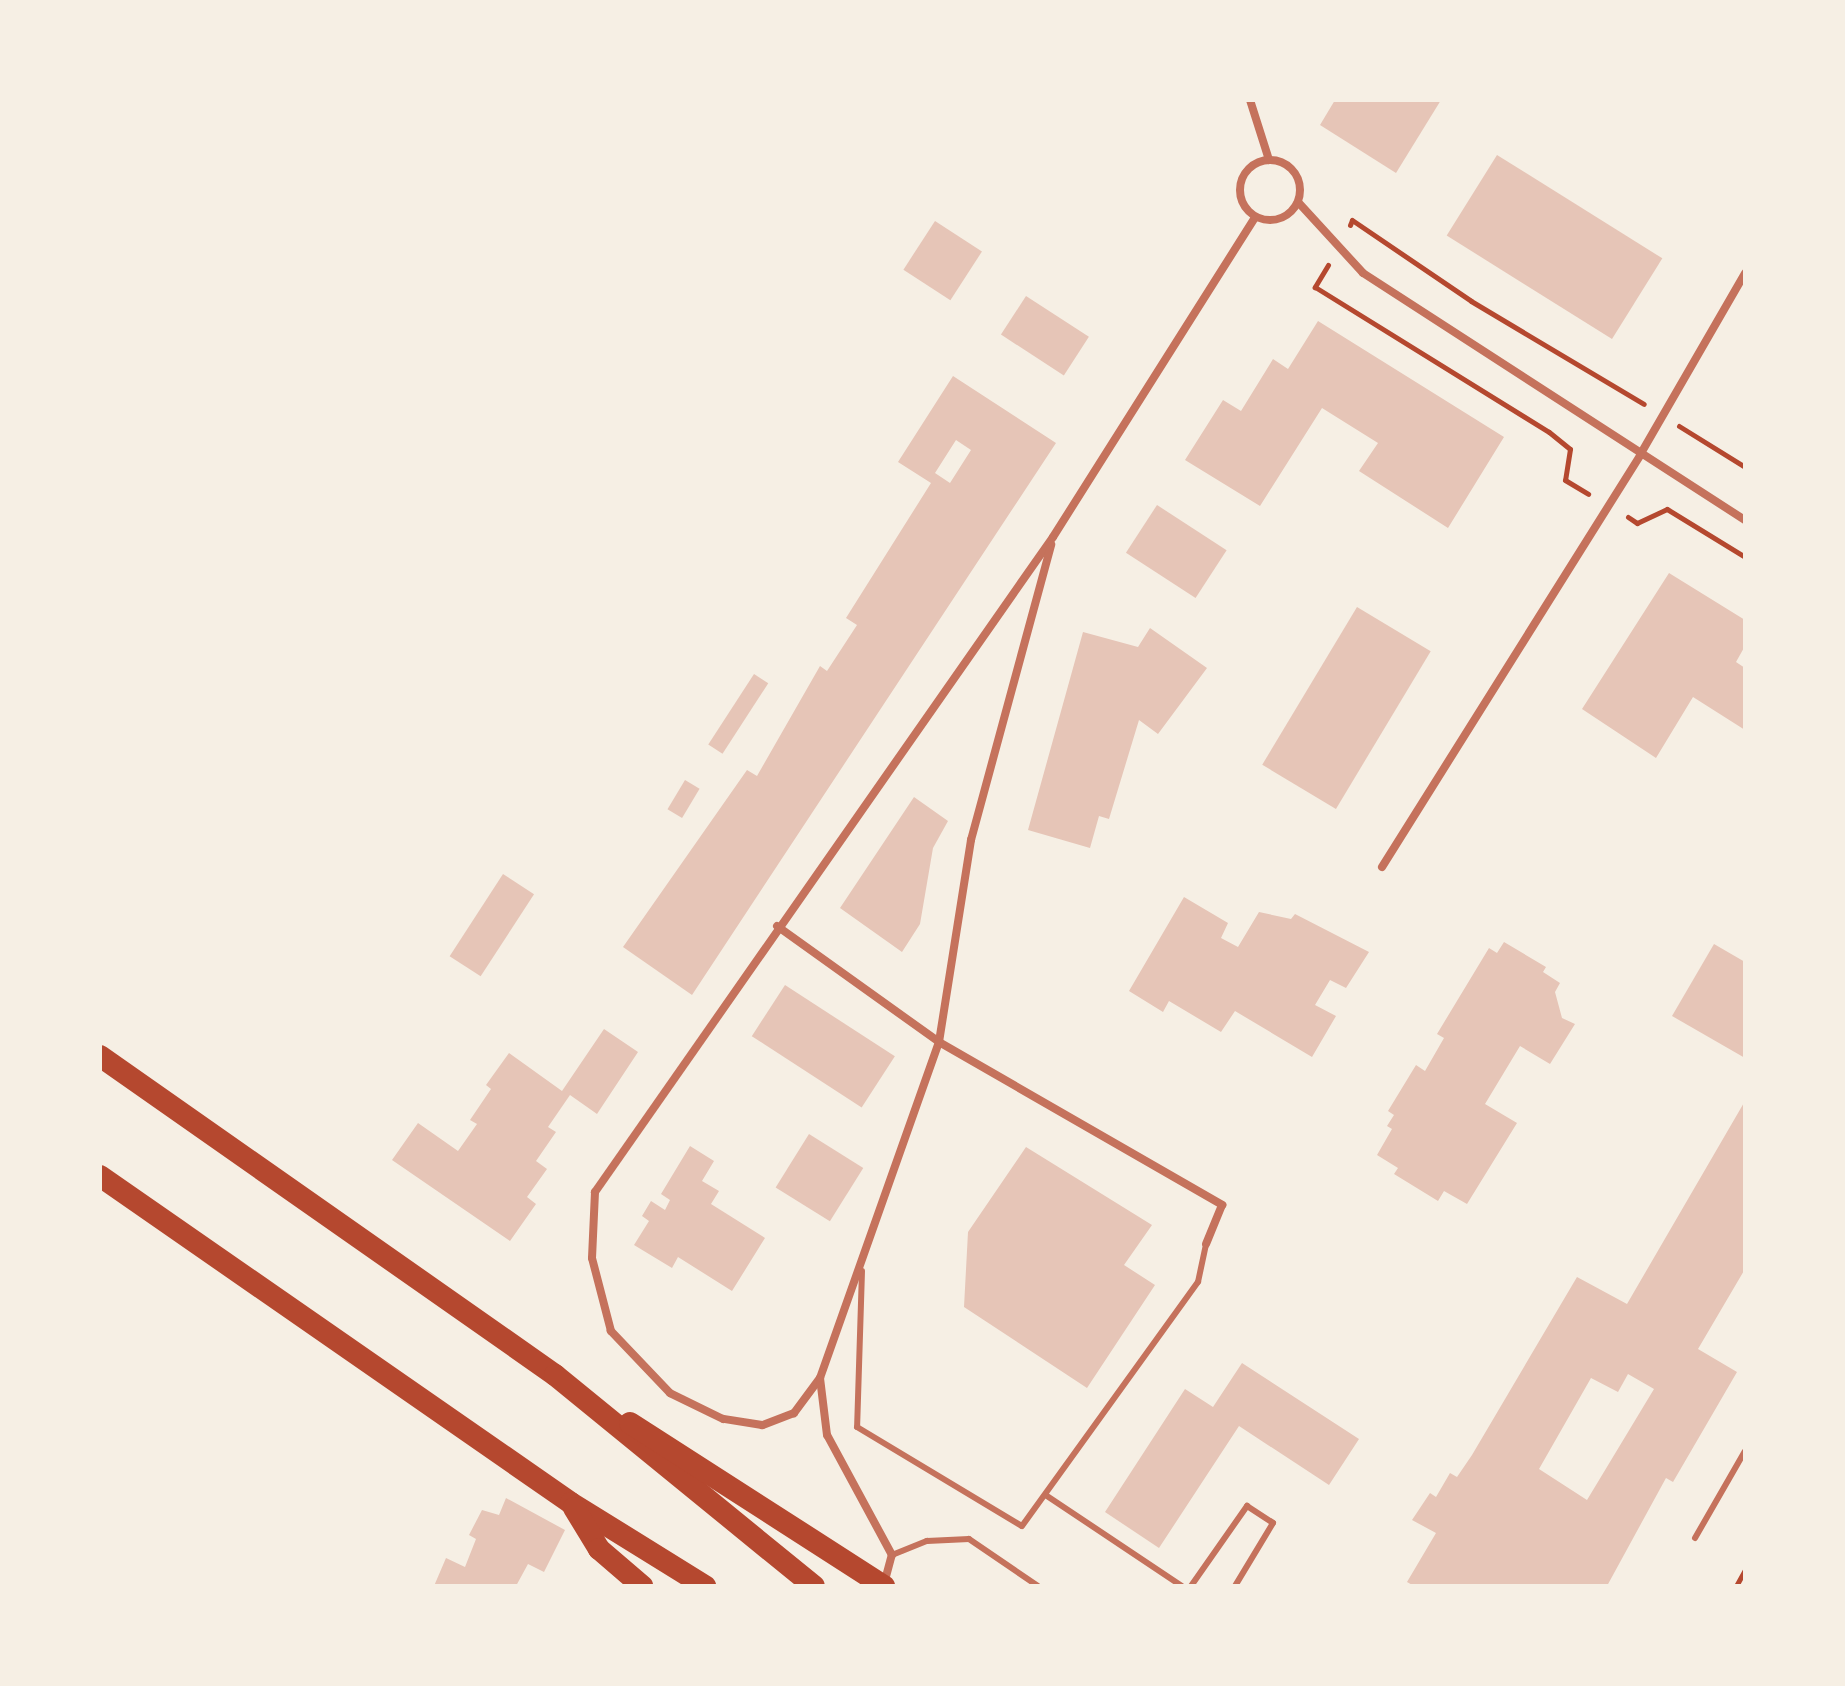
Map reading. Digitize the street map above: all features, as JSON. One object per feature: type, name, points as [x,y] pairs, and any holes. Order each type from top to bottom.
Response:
[{"type":"highway","points":[[100,1056],[555,1375],[884,1586]]},
{"type":"highway","points":[[100,1176],[571,1503],[705,1586]]},
{"type":"highway","points":[[555,1375],[814,1586]]},
{"type":"highway","points":[[571,1503],[611,1575],[641,1586]]},
{"type":"street","points":[[1250,100],[1269,160]]},
{"type":"street","points":[[1269,160],[1293,171],[1299,181],[1298,202],[1280,219],[1255,217],[1244,206],[1240,185],[1249,168],[1269,160]]},
{"type":"street","points":[[1298,202],[1363,273],[1640,455],[1745,520]]},
{"type":"street","points":[[1053,537],[971,840],[939,1042],[862,1271],[820,1378],[794,1413],[762,1425],[723,1419],[670,1393],[611,1331],[592,1258],[595,1192],[777,926],[1053,537],[1255,217]]},
{"type":"street","points":[[1382,867],[1640,455],[1745,273]]},
{"type":"street","points":[[777,926],[939,1042],[1222,1205],[1206,1244]]},
{"type":"street","points":[[820,1378],[827,1435],[892,1555],[884,1586]]},
{"type":"lane","points":[[862,1271],[857,1427],[1022,1526],[1047,1496],[1198,1282],[1206,1244]]},
{"type":"lane","points":[[1695,1538],[1745,1451]]},
{"type":"lane","points":[[1047,1496],[1182,1586]]},
{"type":"lane","points":[[1191,1586],[1247,1506],[1273,1523],[1235,1586]]},
{"type":"lane","points":[[892,1555],[927,1541],[969,1539],[1038,1586]]},
{"type":"path","points":[[1736,1586],[1745,1570]]},
{"type":"building","points":[[1335,100],[1441,100],[1396,173],[1320,125]]},
{"type":"building","points":[[1497,155],[1662,258],[1612,339],[1447,236]]},
{"type":"building","points":[[935,221],[982,251],[950,300],[903,270]]},
{"type":"building","points":[[1026,296],[1089,337],[1064,375],[1001,335]]},
{"type":"building","points":[[1318,321],[1504,437],[1448,528],[1359,471],[1378,443],[1322,408],[1260,506],[1185,460],[1223,400],[1241,411],[1273,359],[1288,369]]},
{"type":"building","points":[[953,376],[1056,443],[692,995],[623,947],[747,770],[757,776],[820,666],[827,671],[857,625],[846,618],[931,483],[898,462]],"holes":[[[956,440],[971,450],[950,483],[935,473]]]},
{"type":"building","points":[[1157,505],[1227,550],[1196,598],[1126,553]]},
{"type":"building","points":[[1669,573],[1745,620],[1745,646],[1736,662],[1745,668],[1745,730],[1693,697],[1656,758],[1582,709]]},
{"type":"building","points":[[1357,607],[1431,651],[1336,809],[1262,765]]},
{"type":"building","points":[[1150,628],[1207,668],[1158,734],[1139,720],[1109,819],[1099,816],[1090,848],[1028,830],[1083,632],[1138,647]]},
{"type":"building","points":[[754,674],[768,683],[723,754],[708,744]]},
{"type":"building","points":[[685,780],[700,789],[682,818],[667,809]]},
{"type":"building","points":[[914,797],[948,821],[933,848],[920,924],[902,952],[840,908]]},
{"type":"building","points":[[503,874],[534,894],[481,976],[450,956]]},
{"type":"building","points":[[1184,897],[1228,923],[1221,938],[1238,947],[1259,912],[1291,919],[1295,914],[1369,952],[1346,988],[1330,980],[1315,1005],[1336,1016],[1312,1057],[1235,1011],[1221,1032],[1169,1001],[1163,1012],[1129,991]]},
{"type":"building","points":[[1504,942],[1546,967],[1543,972],[1560,983],[1555,992],[1562,1018],[1575,1024],[1550,1064],[1520,1046],[1485,1104],[1517,1123],[1467,1204],[1444,1191],[1438,1201],[1394,1174],[1398,1168],[1377,1155],[1392,1129],[1387,1126],[1394,1115],[1388,1111],[1416,1065],[1425,1071],[1444,1038],[1437,1034],[1489,948],[1497,953]]},
{"type":"building","points":[[1714,944],[1745,962],[1745,1058],[1672,1016]]},
{"type":"building","points":[[785,985],[895,1056],[862,1108],[752,1036]]},
{"type":"building","points":[[604,1029],[638,1052],[597,1114],[570,1095],[548,1127],[556,1132],[536,1161],[547,1169],[527,1197],[536,1204],[510,1241],[392,1160],[418,1123],[458,1151],[477,1124],[470,1120],[491,1089],[486,1085],[509,1053],[562,1091]]},
{"type":"building","points":[[1745,1101],[1745,1269],[1698,1349],[1737,1372],[1673,1482],[1666,1478],[1607,1586],[1414,1586],[1407,1582],[1436,1533],[1412,1520],[1430,1493],[1436,1497],[1450,1473],[1457,1477],[1472,1455],[1577,1277],[1627,1304]],"holes":[[[1628,1374],[1654,1389],[1587,1500],[1539,1469],[1591,1378],[1618,1392]]]},
{"type":"building","points":[[809,1134],[863,1168],[830,1221],[776,1187]]},
{"type":"building","points":[[690,1146],[714,1161],[702,1181],[719,1191],[711,1204],[765,1238],[732,1291],[678,1257],[672,1268],[634,1245],[649,1221],[642,1216],[651,1201],[665,1210],[670,1200],[661,1194]]},
{"type":"building","points":[[1026,1147],[1152,1225],[1124,1265],[1155,1285],[1087,1388],[964,1307],[968,1232]]},
{"type":"building","points":[[1242,1363],[1359,1439],[1329,1485],[1239,1426],[1159,1548],[1105,1512],[1185,1389],[1213,1407]]},
{"type":"building","points":[[506,1498],[565,1530],[544,1572],[528,1564],[516,1586],[434,1586],[446,1558],[465,1567],[476,1539],[469,1535],[482,1510],[499,1515]]}]
